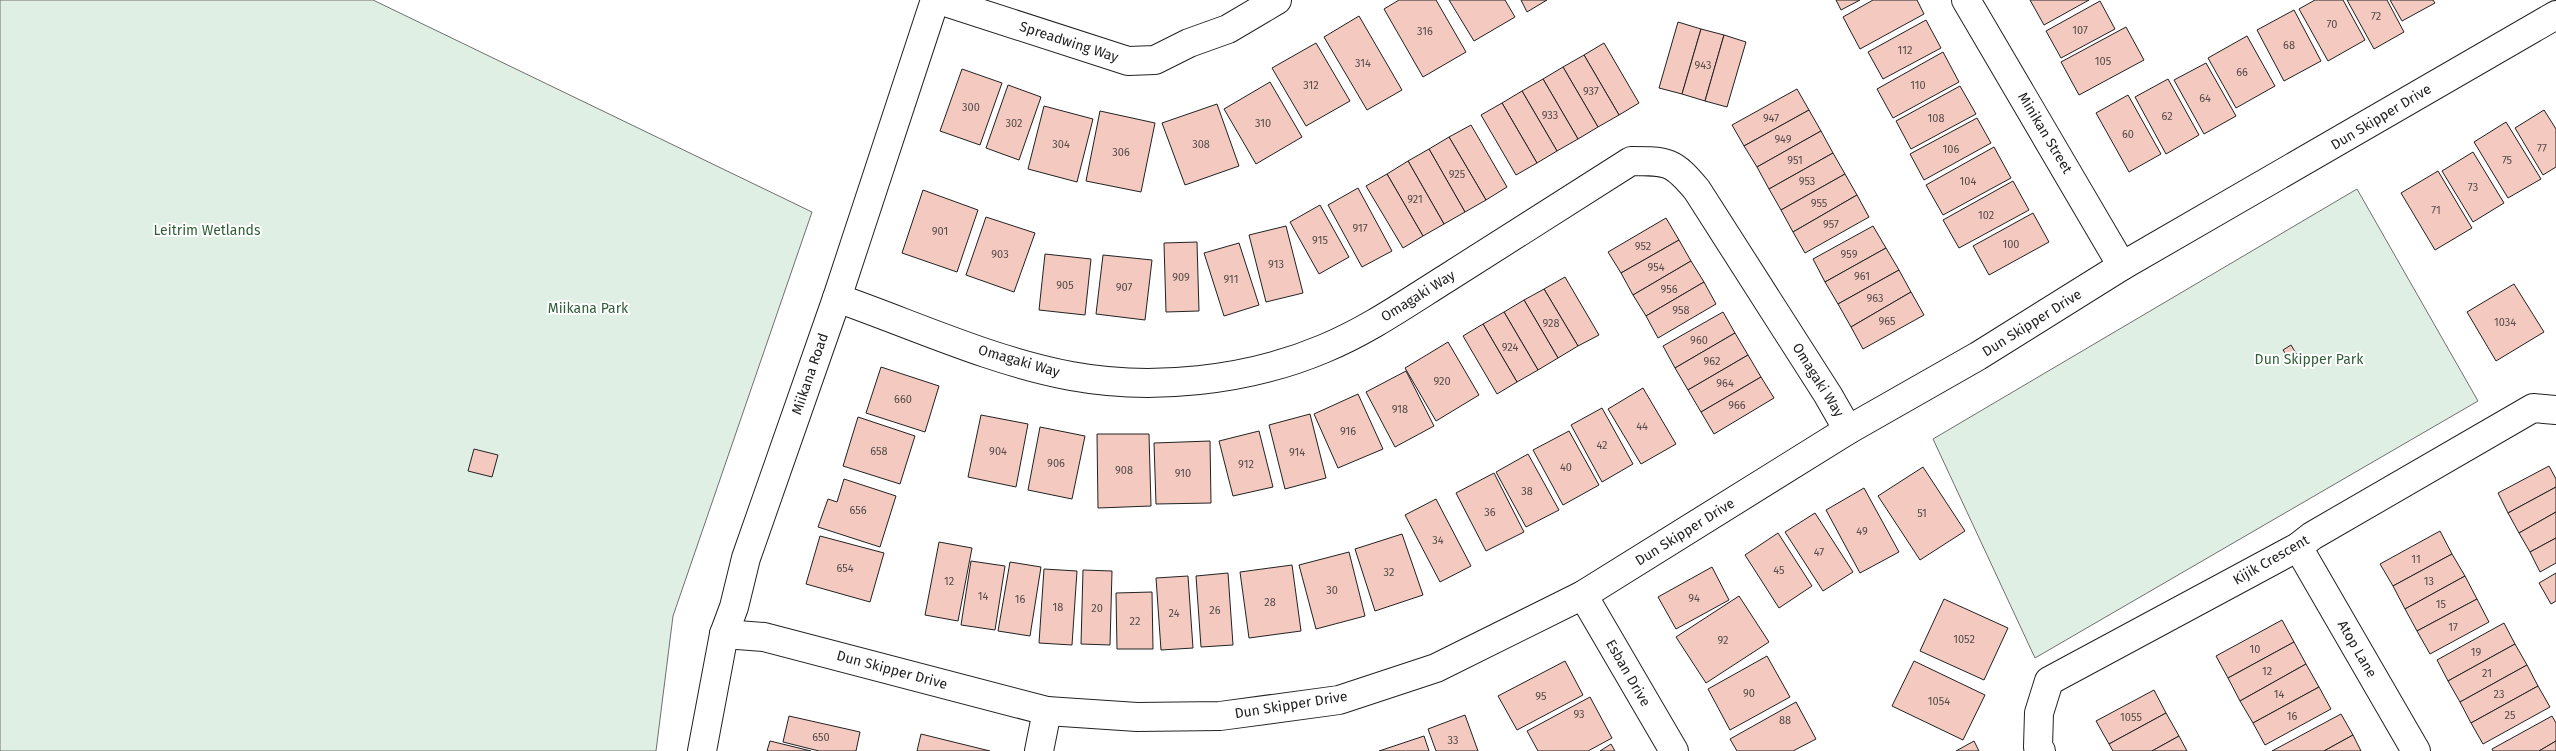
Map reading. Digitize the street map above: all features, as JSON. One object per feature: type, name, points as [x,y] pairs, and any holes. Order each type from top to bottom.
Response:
[{"type":"street","name":"Miikana Road","points":[[702,751],[724,634],[734,607],[746,558],[837,298],[935,0]]},
{"type":"street","name":"Spreadwing Way","points":[[939,0],[1128,61],[1155,60],[1189,43],[1228,29],[1277,0]]},
{"type":"street","name":"Minikan Street","points":[[1966,0],[2122,266]]},
{"type":"street","name":"Dun Skipper Drive","points":[[724,634],[764,637],[1047,710],[1137,717],[1220,716],[1339,700],[1436,668],[1583,596],[1848,430],[1978,356],[2122,266],[2556,15]]},
{"type":"street","name":"Omagaki Way","points":[[837,298],[995,356],[1071,376],[1108,381],[1192,382],[1254,372],[1323,349],[1378,321],[1631,161],[1658,161],[1674,166],[1697,190],[1828,395],[1848,430]]},
{"type":"street","name":"Kijik Crescent","points":[[2041,751],[2038,747],[2039,713],[2050,680],[2298,547],[2312,536],[2533,408],[2556,410]]},
{"type":"street","name":"Atop Lane","points":[[2298,547],[2416,751]]},
{"type":"street","name":"Esban Drive","points":[[1583,596],[1674,751]]},
{"type":"street","points":[[1038,751],[1047,710]]},
{"type":"green space","points":[[0,0],[373,0],[812,212],[673,616],[656,751],[0,751]]},
{"type":"green space","name":"Dun Skipper Park","points":[[2357,189],[2478,401],[2035,658],[1933,439]]},
{"type":"building","points":[[1399,0],[1436,0],[1466,52],[1423,77],[1384,9]]},
{"type":"building","points":[[1449,0],[1505,0],[1515,17],[1474,41]]},
{"type":"building","points":[[1521,0],[1547,0],[1527,12]]},
{"type":"building","points":[[1836,0],[1860,0],[1841,10]]},
{"type":"building","points":[[1873,0],[1917,0],[1924,14],[1860,49],[1843,17]]},
{"type":"building","points":[[2030,0],[2089,0],[2044,25]]},
{"type":"building","points":[[2315,0],[2343,0],[2365,40],[2328,61],[2299,9]]},
{"type":"building","points":[[2347,0],[2387,0],[2404,32],[2374,49]]},
{"type":"building","points":[[2390,0],[2433,0],[2435,3],[2402,21]]},
{"type":"building","points":[[2100,1],[2115,29],[2061,58],[2046,31]]},
{"type":"building","points":[[2294,10],[2321,61],[2284,81],[2257,30]]},
{"type":"building","points":[[1359,16],[1402,90],[1367,110],[1324,37]]},
{"type":"building","points":[[1926,20],[1941,48],[1883,79],[1868,52]]},
{"type":"building","points":[[1678,22],[1701,29],[1682,94],[1659,88]]},
{"type":"building","points":[[2126,27],[2144,60],[2079,95],[2061,62]]},
{"type":"building","points":[[1701,29],[1724,35],[1705,101],[1682,94]]},
{"type":"building","points":[[1724,35],[1746,42],[1727,107],[1705,101]]},
{"type":"building","points":[[2247,36],[2275,86],[2236,108],[2208,58]]},
{"type":"building","points":[[1316,43],[1350,101],[1306,126],[1272,68]]},
{"type":"building","points":[[1604,43],[1639,103],[1619,115],[1584,55]]},
{"type":"building","points":[[1943,52],[1959,82],[1893,118],[1877,89]]},
{"type":"building","points":[[1584,55],[1619,115],[1598,127],[1563,67]]},
{"type":"building","points":[[2206,63],[2236,116],[2204,134],[2174,80]]},
{"type":"building","points":[[1563,67],[1598,127],[1578,139],[1543,79]]},
{"type":"building","points":[[962,69],[1002,83],[980,145],[940,131]]},
{"type":"building","points":[[1543,79],[1578,139],[1557,151],[1522,91]]},
{"type":"building","points":[[2168,79],[2199,135],[2166,154],[2135,97]]},
{"type":"building","points":[[1270,82],[1302,137],[1256,164],[1224,109]]},
{"type":"building","points":[[1008,85],[1041,97],[1019,160],[986,148]]},
{"type":"building","points":[[1960,86],[1976,114],[1911,149],[1896,121]]},
{"type":"building","points":[[1797,89],[1809,110],[1744,146],[1732,125]]},
{"type":"building","points":[[1522,91],[1557,151],[1537,163],[1502,103]]},
{"type":"building","points":[[2128,95],[2161,154],[2129,172],[2096,113]]},
{"type":"building","points":[[1502,103],[1537,163],[1516,175],[1481,115]]},
{"type":"building","points":[[1217,104],[1239,166],[1185,185],[1162,123]]},
{"type":"building","points":[[1044,106],[1093,119],[1077,182],[1028,169]]},
{"type":"building","points":[[1809,110],[1821,131],[1757,167],[1744,146]]},
{"type":"building","points":[[2544,110],[2556,129],[2556,167],[2543,175],[2515,128]]},
{"type":"building","points":[[1100,111],[1155,123],[1141,192],[1086,181]]},
{"type":"building","points":[[1977,118],[1991,143],[1924,180],[1910,154]]},
{"type":"building","points":[[2506,122],[2541,179],[2508,198],[2474,142]]},
{"type":"building","points":[[1471,125],[1507,187],[1486,200],[1449,137]]},
{"type":"building","points":[[1821,131],[1833,153],[1769,189],[1757,167]]},
{"type":"building","points":[[1449,137],[1486,200],[1465,212],[1429,149]]},
{"type":"building","points":[[1994,147],[2011,178],[1943,215],[1926,185]]},
{"type":"building","points":[[1429,149],[1465,212],[1444,224],[1408,161]]},
{"type":"building","points":[[2473,152],[2504,203],[2473,222],[2442,171]]},
{"type":"building","points":[[1833,153],[1845,174],[1781,210],[1769,189]]},
{"type":"building","points":[[1408,161],[1444,224],[1423,236],[1387,174]]},
{"type":"building","points":[[2438,171],[2472,228],[2435,250],[2401,193]]},
{"type":"building","points":[[1387,174],[1423,236],[1403,248],[1366,186]]},
{"type":"building","points":[[1845,174],[1857,195],[1793,232],[1781,210]]},
{"type":"building","points":[[2013,181],[2029,210],[1959,248],[1943,220]]},
{"type":"building","points":[[1358,188],[1392,251],[1362,267],[1328,205]]},
{"type":"building","points":[[923,190],[978,210],[957,272],[902,253]]},
{"type":"building","points":[[1857,195],[1869,217],[1805,253],[1793,232]]},
{"type":"building","points":[[1320,205],[1349,257],[1319,274],[1290,222]]},
{"type":"building","points":[[2033,213],[2049,242],[1989,275],[1973,246]]},
{"type":"building","points":[[986,217],[1035,233],[1014,292],[966,275]]},
{"type":"building","points":[[1666,218],[1679,240],[1621,273],[1608,252]]},
{"type":"building","points":[[1286,226],[1303,293],[1266,302],[1249,235]]},
{"type":"building","points":[[1873,226],[1886,248],[1825,282],[1813,259]]},
{"type":"building","points":[[1679,240],[1691,261],[1633,295],[1621,273]]},
{"type":"building","points":[[1197,242],[1199,311],[1166,312],[1164,243]]},
{"type":"building","points":[[1239,243],[1259,305],[1224,316],[1204,253]]},
{"type":"building","points":[[1886,248],[1899,270],[1838,304],[1825,282]]},
{"type":"building","points":[[1045,254],[1091,259],[1085,315],[1039,310]]},
{"type":"building","points":[[1103,255],[1152,260],[1145,320],[1096,314]]},
{"type":"building","points":[[1691,261],[1704,282],[1646,316],[1633,295]]},
{"type":"building","points":[[1899,270],[1911,292],[1851,327],[1838,304]]},
{"type":"building","points":[[1565,277],[1599,335],[1578,346],[1544,289]]},
{"type":"building","points":[[1704,282],[1716,304],[1658,338],[1646,316]]},
{"type":"building","points":[[2514,284],[2544,332],[2496,361],[2467,312]]},
{"type":"building","points":[[1544,289],[1578,346],[1558,358],[1524,300]]},
{"type":"building","points":[[1911,292],[1924,315],[1863,349],[1851,327]]},
{"type":"building","points":[[1524,300],[1558,358],[1538,370],[1504,312]]},
{"type":"building","points":[[1504,312],[1538,370],[1517,382],[1483,324]]},
{"type":"building","points":[[1723,312],[1735,333],[1675,368],[1663,346]]},
{"type":"building","points":[[1483,324],[1517,382],[1497,394],[1463,336]]},
{"type":"building","points":[[1735,333],[1748,355],[1688,390],[1675,368]]},
{"type":"building","points":[[1448,342],[1479,395],[1436,421],[1405,368]]},
{"type":"building","points":[[2291,345],[2297,355],[2289,359],[2283,350]]},
{"type":"building","points":[[1748,355],[1761,377],[1701,412],[1688,390]]},
{"type":"building","points":[[881,367],[939,386],[925,432],[866,413]]},
{"type":"building","points":[[1406,371],[1434,426],[1395,447],[1366,392]]},
{"type":"building","points":[[1761,377],[1774,398],[1714,434],[1701,412]]},
{"type":"building","points":[[1643,388],[1676,444],[1641,464],[1608,409]]},
{"type":"building","points":[[1358,394],[1383,449],[1338,468],[1314,414]]},
{"type":"building","points":[[1602,408],[1633,464],[1602,482],[1571,425]]},
{"type":"building","points":[[1310,414],[1326,478],[1285,489],[1269,425]]},
{"type":"building","points":[[981,415],[1028,424],[1016,487],[968,477]]},
{"type":"building","points":[[858,417],[915,436],[900,484],[843,466]]},
{"type":"building","points":[[1040,427],[1085,436],[1072,499],[1028,490]]},
{"type":"building","points":[[1259,431],[1273,487],[1233,496],[1219,441]]},
{"type":"building","points":[[1569,431],[1599,485],[1563,505],[1533,450]]},
{"type":"building","points":[[1097,434],[1149,434],[1151,506],[1098,508]]},
{"type":"building","points":[[1210,441],[1211,503],[1156,504],[1154,443]]},
{"type":"building","points":[[474,449],[498,455],[492,477],[468,471]]},
{"type":"building","points":[[1528,454],[1559,510],[1526,527],[1496,472]]},
{"type":"building","points":[[2549,466],[2556,479],[2556,487],[2508,513],[2498,493]]},
{"type":"building","points":[[1923,467],[1965,531],[1920,560],[1878,496]]},
{"type":"building","points":[[1494,473],[1524,532],[1486,551],[1456,493]]},
{"type":"building","points":[[844,479],[896,496],[880,547],[818,527],[828,499],[837,502]]},
{"type":"building","points":[[2556,487],[2556,512],[2519,533],[2508,513]]},
{"type":"building","points":[[1864,488],[1899,552],[1860,573],[1826,510]]},
{"type":"building","points":[[1436,499],[1471,566],[1440,582],[1405,515]]},
{"type":"building","points":[[2556,512],[2556,538],[2530,552],[2519,533]]},
{"type":"building","points":[[1815,513],[1853,572],[1823,591],[1785,532]]},
{"type":"building","points":[[2440,531],[2452,554],[2393,586],[2380,564]]},
{"type":"building","points":[[1778,533],[1812,586],[1779,608],[1745,555]]},
{"type":"building","points":[[1402,534],[1423,595],[1375,611],[1355,549]]},
{"type":"building","points":[[820,536],[884,553],[870,602],[806,584]]},
{"type":"building","points":[[2556,538],[2556,563],[2540,572],[2530,552]]},
{"type":"building","points":[[939,542],[972,548],[958,621],[925,615]]},
{"type":"building","points":[[1349,552],[1365,616],[1316,629],[1299,565]]},
{"type":"building","points":[[2452,554],[2465,576],[2405,609],[2393,586]]},
{"type":"building","points":[[971,561],[1005,566],[995,630],[961,625]]},
{"type":"building","points":[[1010,562],[1041,567],[1030,636],[998,631]]},
{"type":"building","points":[[1292,565],[1301,631],[1249,638],[1240,572]]},
{"type":"building","points":[[1712,567],[1729,600],[1676,629],[1658,597]]},
{"type":"building","points":[[1044,569],[1077,571],[1072,645],[1039,643]]},
{"type":"building","points":[[1083,570],[1112,571],[1110,645],[1081,644]]},
{"type":"building","points":[[1228,573],[1233,645],[1201,647],[1196,576]]},
{"type":"building","points":[[2556,573],[2556,601],[2551,604],[2539,583]]},
{"type":"building","points":[[1188,576],[1193,648],[1161,650],[1156,578]]},
{"type":"building","points":[[2465,576],[2477,599],[2417,631],[2405,609]]},
{"type":"building","points":[[1152,592],[1153,649],[1117,649],[1116,593]]},
{"type":"building","points":[[1739,596],[1769,642],[1706,683],[1676,637]]},
{"type":"building","points":[[1944,599],[2008,628],[1984,680],[1920,651]]},
{"type":"building","points":[[2477,599],[2489,622],[2430,654],[2417,631]]},
{"type":"building","points":[[2282,620],[2294,642],[2228,678],[2216,656]]},
{"type":"building","points":[[2504,623],[2515,644],[2448,681],[2437,660]]},
{"type":"building","points":[[2294,642],[2306,664],[2240,701],[2228,678]]},
{"type":"building","points":[[2515,644],[2527,665],[2460,702],[2448,681]]},
{"type":"building","points":[[1767,656],[1790,697],[1730,730],[1708,689]]},
{"type":"building","points":[[1565,661],[1583,695],[1517,730],[1498,696]]},
{"type":"building","points":[[1914,661],[1985,695],[1963,740],[1892,706]]},
{"type":"building","points":[[2306,664],[2319,687],[2253,723],[2240,701]]},
{"type":"building","points":[[2527,665],[2538,686],[2471,723],[2460,702]]},
{"type":"building","points":[[2538,686],[2550,707],[2483,744],[2471,723]]},
{"type":"building","points":[[2319,687],[2331,709],[2265,745],[2253,723]]},
{"type":"building","points":[[2154,690],[2166,713],[2109,744],[2096,721]]},
{"type":"building","points":[[1590,697],[1612,738],[1588,751],[1538,751],[1527,731]]},
{"type":"building","points":[[1796,702],[1816,739],[1793,751],[1737,751],[1730,739]]},
{"type":"building","points":[[2166,713],[2179,736],[2152,751],[2113,751],[2109,744]]},
{"type":"building","points":[[2341,714],[2353,735],[2324,751],[2272,751]]},
{"type":"building","points":[[1465,715],[1478,751],[1436,751],[1428,729]]},
{"type":"building","points":[[789,716],[860,732],[856,751],[819,751],[783,742]]},
{"type":"building","points":[[2552,716],[2556,723],[2556,741],[2539,751],[2493,751],[2492,749]]},
{"type":"building","points":[[921,734],[990,751],[917,751]]},
{"type":"building","points":[[2353,735],[2361,751],[2324,751]]},
{"type":"building","points":[[1424,736],[1429,751],[1379,751]]},
{"type":"building","points":[[2179,736],[2187,751],[2152,751]]},
{"type":"building","points":[[770,741],[811,751],[767,751]]},
{"type":"building","points":[[1974,741],[1979,751],[1956,751]]},
{"type":"building","points":[[2556,741],[2556,751],[2539,751]]},
{"type":"building","points":[[1611,744],[1615,751],[1600,751]]},
{"type":"park label","name":"Leitrim Wetlands","points":[[207,230]]},
{"type":"park label","name":"Miikana Park","points":[[588,308]]}]
